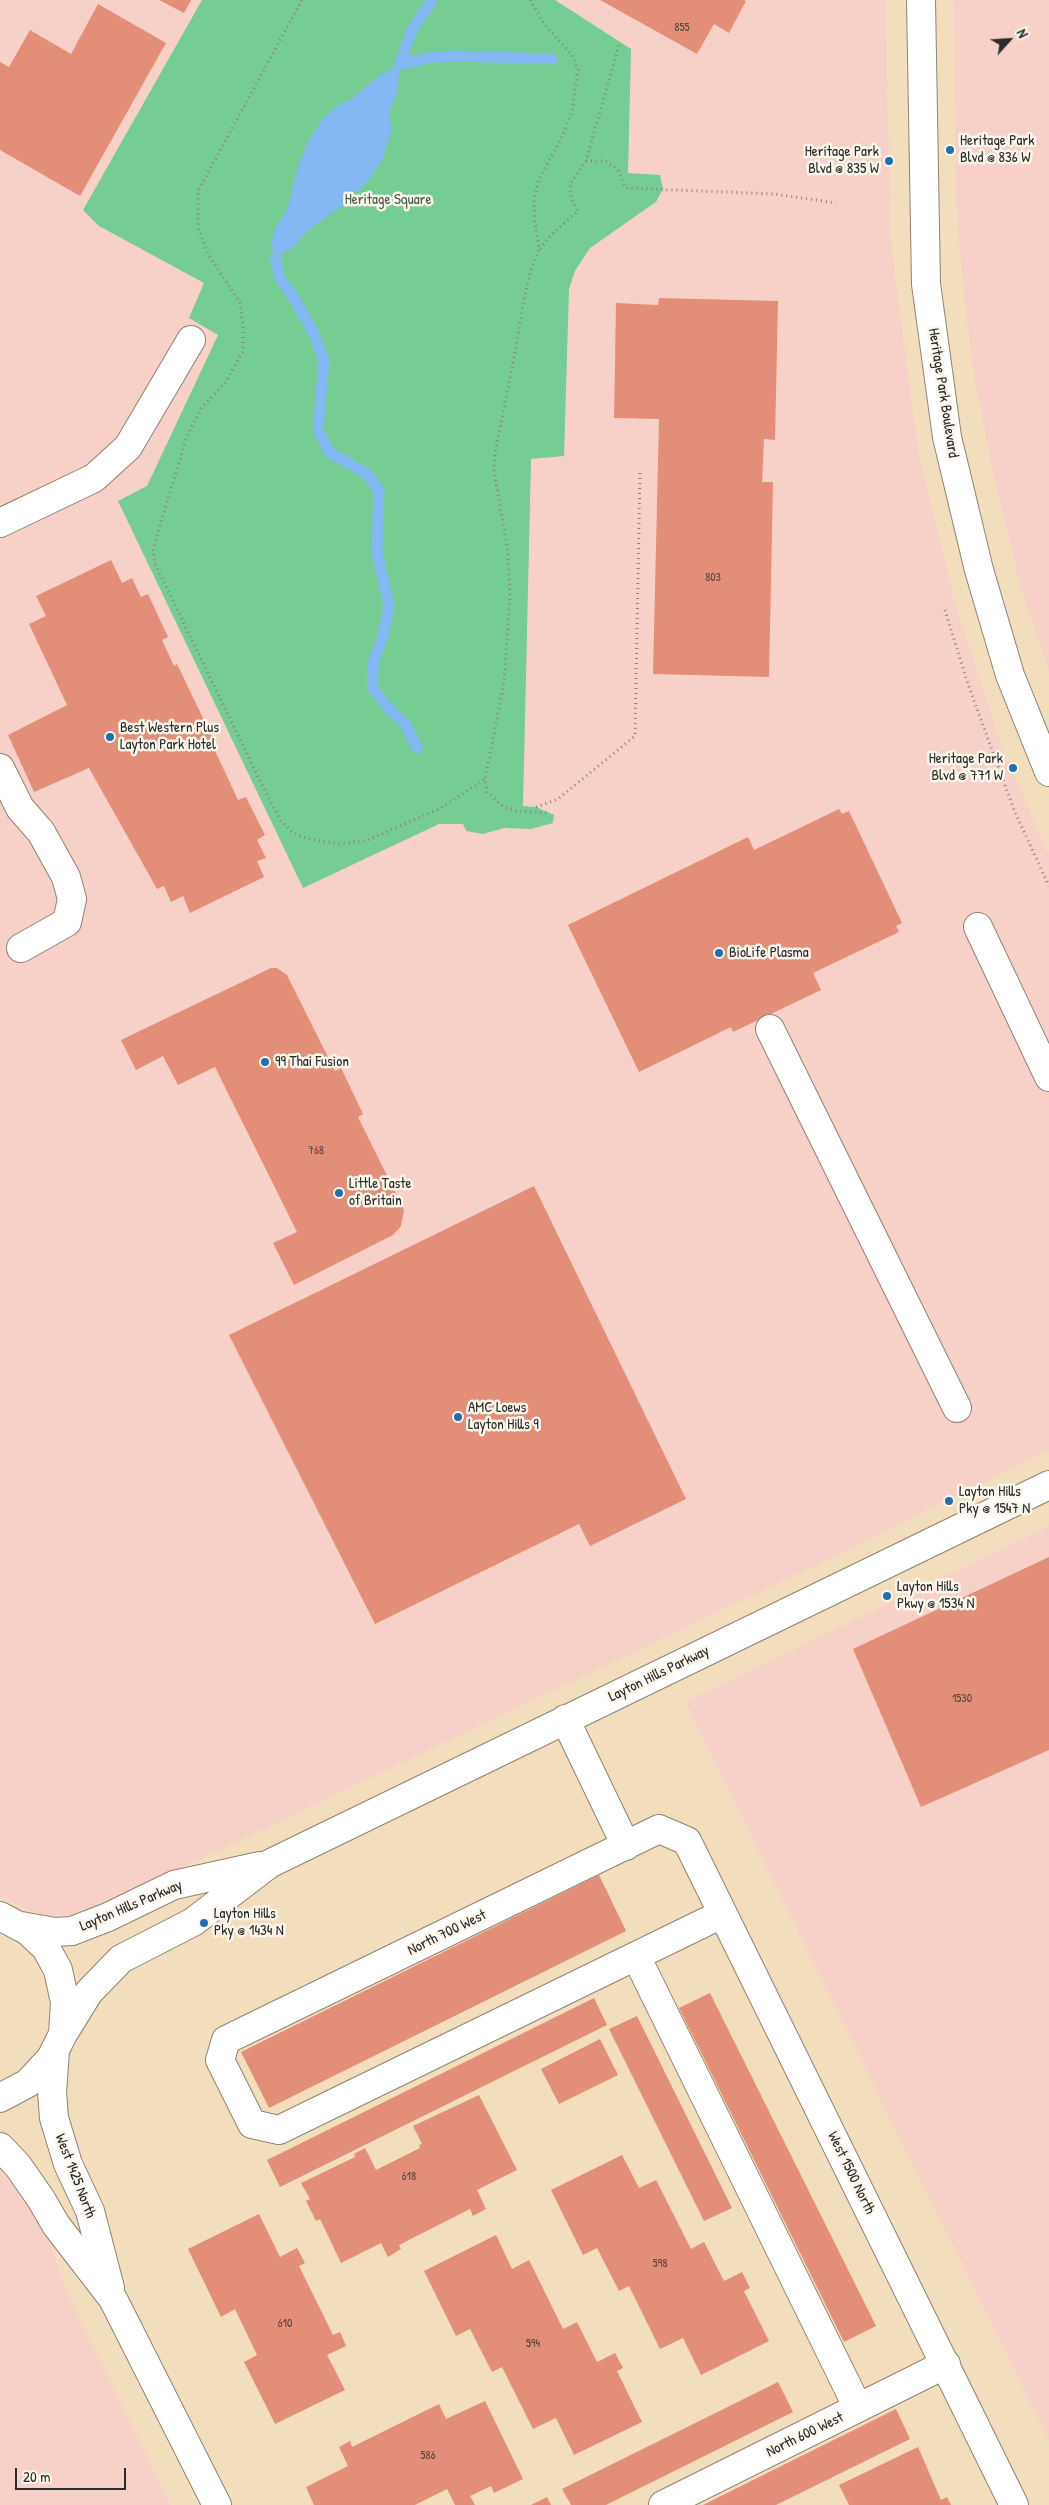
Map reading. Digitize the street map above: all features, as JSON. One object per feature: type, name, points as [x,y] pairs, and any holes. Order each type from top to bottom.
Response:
[{"type":"street","name":"Heritage Park Boulevard","points":[[921,0],[926,284],[948,437],[979,570],[1010,675],[1049,772]]},
{"type":"street","points":[[0,523],[94,478],[128,448],[191,340]]},
{"type":"street","points":[[0,768],[20,808],[41,832],[66,877],[72,900],[67,922],[21,948]]},
{"type":"street","points":[[978,927],[1045,1059]]},
{"type":"street","points":[[770,1029],[957,1408]]},
{"type":"street","name":"Layton Hills Parkway","points":[[0,2098],[22,2088],[35,2078],[89,1992],[121,1959],[192,1922],[269,1864],[1049,1485]]},
{"type":"street","points":[[565,1719],[626,1846]]},
{"type":"street","name":"North 700 West","points":[[636,1956],[279,2130],[252,2124],[220,2060],[226,2040],[659,1829],[687,1841]]},
{"type":"street","name":"West 1500 North","points":[[687,1841],[1014,2505]]},
{"type":"street","name":"Layton Hills Parkway","points":[[7,1919],[55,1932],[72,1931],[108,1917],[174,1885],[269,1864]]},
{"type":"street","points":[[722,1914],[636,1956],[858,2408]]},
{"type":"street","name":"West 1425 North","points":[[7,1919],[40,1942],[58,1970],[65,2002],[52,2092],[54,2118],[68,2164],[90,2211],[113,2299]]},
{"type":"street","name":"West 1425 North","points":[[0,2147],[18,2166],[56,2225],[113,2299],[217,2505]]},
{"type":"street","name":"North 600 West","points":[[663,2505],[946,2364]]},
{"type":"path","points":[[302,0],[198,191],[198,227],[208,254],[240,303],[243,326],[242,351],[225,383],[202,407],[187,436],[153,549],[155,564],[272,804],[281,821],[292,832],[308,839],[339,844],[368,840],[439,809],[485,779]]},
{"type":"path","points":[[530,0],[545,25],[572,55],[578,70],[572,111],[563,135],[539,179],[534,198],[539,249]]},
{"type":"path","points":[[549,813],[516,811],[504,807],[487,792],[485,779],[504,683],[510,595],[508,551],[494,471],[495,452],[532,266],[539,249],[551,235],[578,211],[571,198],[570,184],[586,161],[619,45]]},
{"type":"path","points":[[586,161],[605,161],[618,170],[626,188],[774,194],[836,203]]},
{"type":"path","points":[[536,807],[558,800],[635,736],[640,472]]},
{"type":"path","points":[[945,610],[968,684],[1011,801],[1049,886]]},
{"type":"shaded area","points":[[0,0],[885,0],[891,243],[918,450],[954,601],[1005,756],[1049,854],[1049,1450],[812,1567],[90,1912],[59,1918],[28,1910],[0,1897]]},
{"type":"shaded area","points":[[954,0],[1049,0],[1049,671],[1022,592],[994,478],[973,370],[961,266],[956,199]]},
{"type":"shaded area","points":[[1049,1526],[1049,2441],[685,1702]]},
{"type":"shaded area","points":[[0,2169],[29,2203],[46,2233],[66,2290],[171,2505],[0,2505]]},
{"type":"green space","name":"Heritage Square","points":[[202,0],[555,0],[631,49],[628,173],[660,175],[663,189],[656,202],[590,248],[575,271],[569,289],[564,456],[531,459],[523,806],[536,807],[554,815],[553,823],[531,829],[504,828],[483,834],[466,831],[463,824],[439,824],[303,888],[118,501],[147,486],[218,335],[189,318],[204,283],[99,226],[83,210]]},
{"type":"water","points":[[400,64],[397,93],[390,110],[391,132],[382,160],[368,181],[341,207],[308,230],[294,247],[275,258],[271,245],[275,229],[287,210],[298,166],[308,142],[323,118],[337,106],[353,98],[381,74]]},
{"type":"building","points":[[159,0],[191,0],[184,13]]},
{"type":"building","points":[[600,0],[746,1],[729,33],[714,24],[697,54]]},
{"type":"building","points":[[98,4],[166,43],[80,196],[0,150],[0,62],[9,67],[30,30],[71,54]]},
{"type":"building","points":[[659,298],[778,301],[775,440],[764,439],[762,482],[773,482],[769,677],[653,674],[659,419],[614,418],[616,303],[658,305]]},
{"type":"building","name":"Best Western Plus Layton Park Hotel","points":[[111,560],[122,583],[132,578],[141,597],[148,594],[168,637],[162,640],[174,666],[177,664],[213,739],[210,740],[238,800],[246,797],[265,835],[257,840],[266,858],[257,861],[264,877],[190,913],[183,896],[171,902],[164,886],[157,889],[89,768],[34,792],[8,735],[67,705],[29,624],[46,616],[36,596]]},
{"type":"building","name":"BioLife Plasma","points":[[839,809],[842,814],[849,811],[902,923],[896,926],[899,932],[813,973],[821,990],[733,1032],[731,1027],[639,1072],[568,925],[748,837],[754,850]]},
{"type":"building","points":[[271,968],[277,968],[287,975],[335,1071],[341,1068],[363,1114],[358,1117],[404,1210],[401,1226],[393,1235],[294,1285],[273,1243],[297,1232],[215,1067],[178,1085],[163,1056],[136,1070],[121,1040]]},
{"type":"building","name":"AMC Loews Layton Hills 9","points":[[534,1186],[686,1499],[590,1546],[579,1524],[375,1624],[229,1335]]},
{"type":"building","points":[[1049,1557],[1049,1750],[921,1807],[853,1649]]},
{"type":"building","points":[[599,1875],[626,1931],[269,2108],[241,2052]]},
{"type":"building","points":[[710,1993],[876,2326],[844,2342],[679,2008]]},
{"type":"building","points":[[594,1998],[607,2025],[280,2187],[267,2160]]},
{"type":"building","points":[[637,2016],[732,2208],[704,2221],[609,2029]]},
{"type":"building","points":[[600,2039],[618,2075],[559,2104],[541,2069]]},
{"type":"building","points":[[479,2095],[517,2170],[477,2190],[486,2209],[473,2216],[470,2209],[399,2245],[401,2249],[388,2257],[381,2243],[341,2263],[320,2219],[316,2221],[306,2201],[310,2199],[301,2183],[355,2157],[354,2154],[365,2148],[376,2170],[420,2148],[419,2145],[422,2144],[413,2126]]},
{"type":"building","points":[[622,2155],[639,2188],[656,2180],[691,2249],[704,2242],[724,2281],[742,2272],[750,2288],[744,2291],[769,2341],[701,2375],[683,2338],[660,2349],[629,2286],[619,2291],[597,2248],[583,2255],[551,2190]]},
{"type":"building","points":[[259,2214],[280,2257],[297,2248],[305,2263],[299,2266],[333,2335],[340,2332],[346,2346],[327,2355],[345,2390],[275,2424],[244,2362],[257,2355],[235,2309],[221,2317],[188,2249]]},
{"type":"building","points":[[496,2235],[512,2269],[529,2260],[563,2329],[577,2322],[597,2362],[615,2353],[623,2368],[617,2371],[642,2422],[574,2455],[556,2418],[533,2429],[502,2367],[492,2372],[470,2329],[456,2336],[424,2271]]},
{"type":"building","points":[[778,2382],[793,2412],[606,2505],[571,2505],[562,2489]]},
{"type":"building","points":[[485,2401],[523,2479],[494,2493],[491,2486],[470,2496],[475,2505],[455,2505],[447,2489],[415,2505],[314,2505],[306,2487],[348,2466],[339,2447],[350,2441],[352,2447],[439,2404],[446,2419]]},
{"type":"building","points":[[896,2409],[910,2439],[776,2505],[703,2505]]},
{"type":"building","points":[[918,2447],[941,2500],[947,2497],[951,2505],[849,2505],[839,2485]]},
{"type":"building","points":[[547,2497],[551,2505],[531,2505]]},
{"type":"waterway","points":[[400,64],[411,32],[432,0]]},
{"type":"waterway","points":[[400,64],[433,57],[459,56],[552,59]]},
{"type":"waterway","points":[[275,258],[280,279],[292,295],[314,334],[324,361],[318,430],[329,452],[367,474],[379,491],[377,552],[389,606],[383,637],[374,659],[372,687],[389,709],[406,725],[417,748]]},
{"type":"place","name":"Heritage Park Blvd @ 836 W","points":[[950,150]]},
{"type":"place","name":"Heritage Park Blvd @ 835 W","points":[[889,161]]},
{"type":"place","name":"Best Western Plus Layton Park Hotel","points":[[110,737]]},
{"type":"place","name":"Heritage Park Blvd @ 771 W","points":[[1013,768]]},
{"type":"place","name":"BioLife Plasma","points":[[719,953]]},
{"type":"place","name":"99 Thai Fusion","points":[[265,1062]]},
{"type":"place","name":"Little Taste of Britain","points":[[339,1193]]},
{"type":"place","name":"AMC Loews Layton Hills 9","points":[[458,1417]]},
{"type":"place","name":"Layton Hills Pky @ 1547 N","points":[[949,1501]]},
{"type":"place","name":"Layton Hills Pkwy @ 1534 N","points":[[887,1596]]},
{"type":"place","name":"Layton Hills Pky @ 1434 N","points":[[204,1923]]}]
